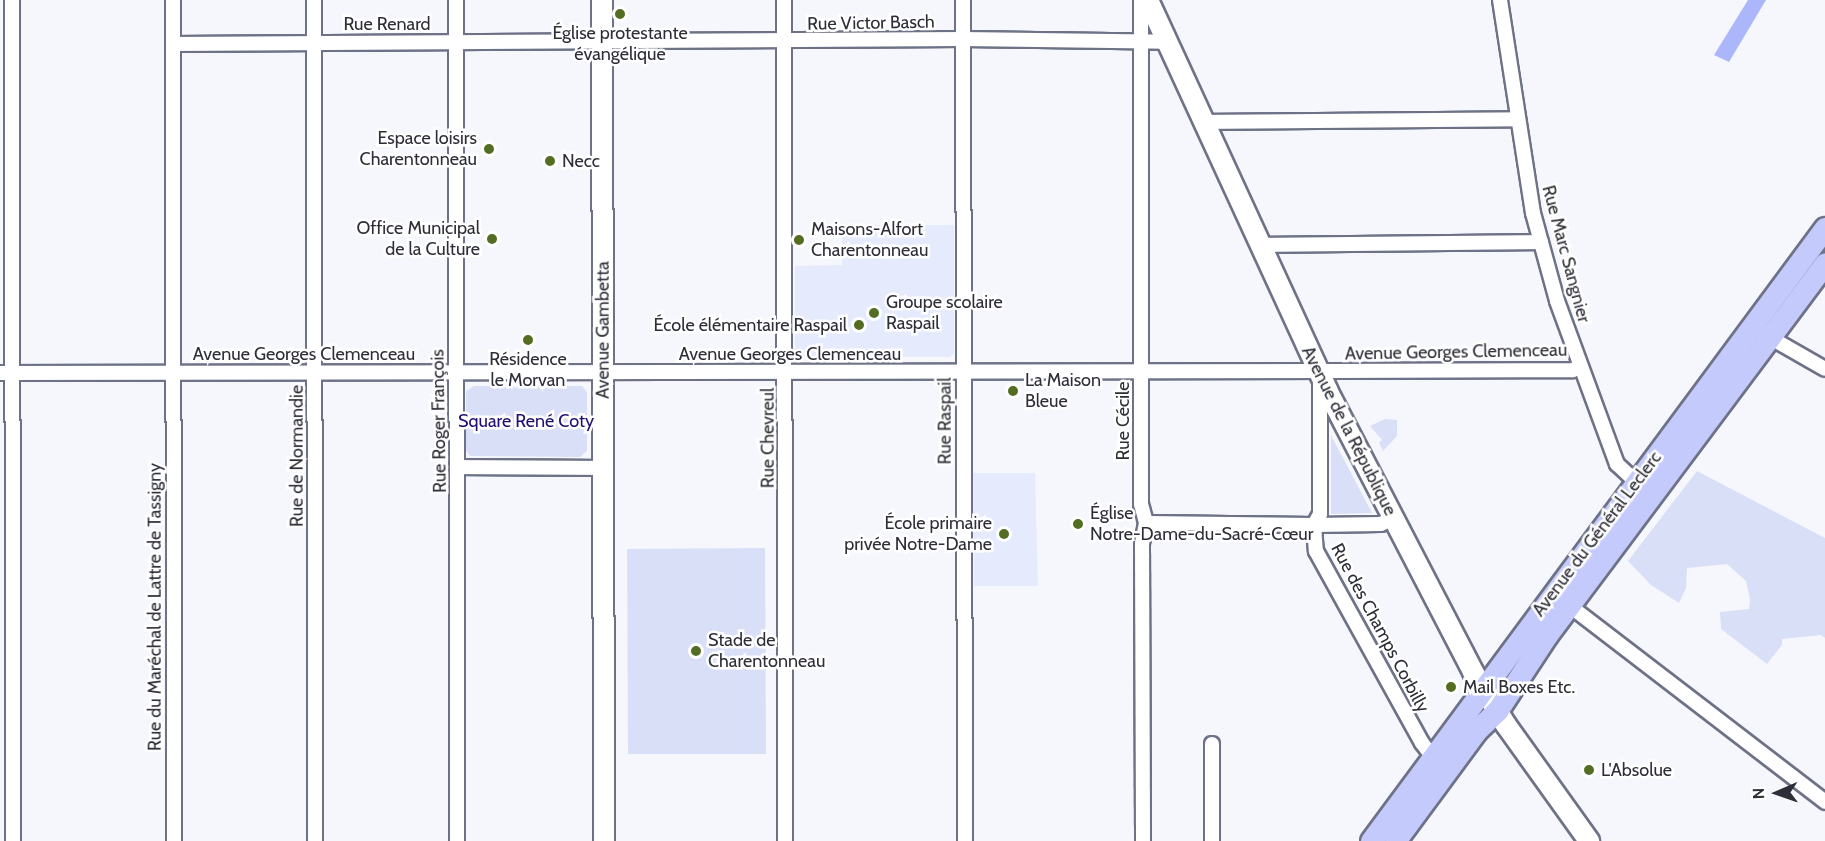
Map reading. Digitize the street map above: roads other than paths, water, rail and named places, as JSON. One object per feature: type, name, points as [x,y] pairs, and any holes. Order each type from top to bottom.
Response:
[{"type":"main road","name":"Avenue Gambetta","points":[[602,0],[604,841]]},
{"type":"main road","name":"Avenue de la République","points":[[1148,0],[1317,369],[1482,689],[1590,841]]},
{"type":"main road","name":"Avenue du Général Leclerc","points":[[1395,841],[1476,731],[1497,711],[1570,606],[1644,488],[1752,327],[1825,228]]},
{"type":"main road","name":"Avenue du Général Leclerc","points":[[1371,841],[1561,584],[1770,338],[1825,264]]},
{"type":"main road","points":[[1561,584],[1563,598],[1570,606]]},
{"type":"street","points":[[12,0],[6,373],[12,841]]},
{"type":"street","name":"Rue du Maréchal de Lattre de Tassigny","points":[[173,0],[174,841]]},
{"type":"street","name":"Rue de Normandie","points":[[314,0],[315,841]]},
{"type":"street","name":"Rue Roger François","points":[[456,0],[457,841]]},
{"type":"street","name":"Rue Chevreul","points":[[784,0],[785,841]]},
{"type":"street","name":"Rue Raspail","points":[[963,0],[965,841]]},
{"type":"street","name":"Rue Cécile","points":[[1141,0],[1141,504],[1146,523],[1142,543],[1143,841]]},
{"type":"street","name":"Rue Marc Sangnier","points":[[1500,0],[1518,119],[1541,242],[1580,366],[1617,464],[1644,488]]},
{"type":"street","name":"Rue Victor Basch","points":[[601,42],[784,43],[963,39],[1167,42]]},
{"type":"street","name":"Rue Renard","points":[[173,44],[601,42]]},
{"type":"street","points":[[1204,122],[1518,119]]},
{"type":"street","points":[[1260,245],[1541,242]]},
{"type":"street","points":[[1805,290],[1825,273]]},
{"type":"street","points":[[1752,327],[1825,369]]},
{"type":"street","name":"Avenue Georges Clemenceau","points":[[6,373],[1572,370],[1580,366]]},
{"type":"street","name":"Rue des Champs Corbilly","points":[[1317,369],[1321,390],[1320,514],[1314,525],[1316,551],[1422,743],[1433,757]]},
{"type":"street","points":[[458,467],[603,468]]},
{"type":"street","points":[[1146,523],[1381,524],[1393,518]]},
{"type":"street","points":[[1570,606],[1825,802]]},
{"type":"street","points":[[1212,744],[1212,841]]},
{"type":"place","name":"Église protestante évangélique","points":[[620,14]]},
{"type":"place","name":"Espace loisirs Charentonneau","points":[[489,149]]},
{"type":"place","name":"Necc","points":[[550,161]]},
{"type":"place","name":"Office Municipal de la Culture","points":[[492,239]]},
{"type":"place","name":"Maisons-Alfort Charentonneau","points":[[799,240]]},
{"type":"place","name":"Groupe scolaire Raspail","points":[[874,313]]},
{"type":"place","name":"École élémentaire Raspail","points":[[859,325]]},
{"type":"place","name":"Résidence le Morvan","points":[[528,340]]},
{"type":"place","name":"La Maison Bleue","points":[[1013,391]]},
{"type":"place","name":"Église Notre-Dame-du-Sacré-Cœur","points":[[1078,524]]},
{"type":"place","name":"École primaire privée Notre-Dame","points":[[1004,534]]},
{"type":"place","name":"Stade de Charentonneau","points":[[696,651]]},
{"type":"place","name":"Mail Boxes Etc.","points":[[1451,687]]},
{"type":"place","name":"L'Absolue","points":[[1589,770]]},
{"type":"park label","name":"Square René Coty","points":[[526,421]]}]
